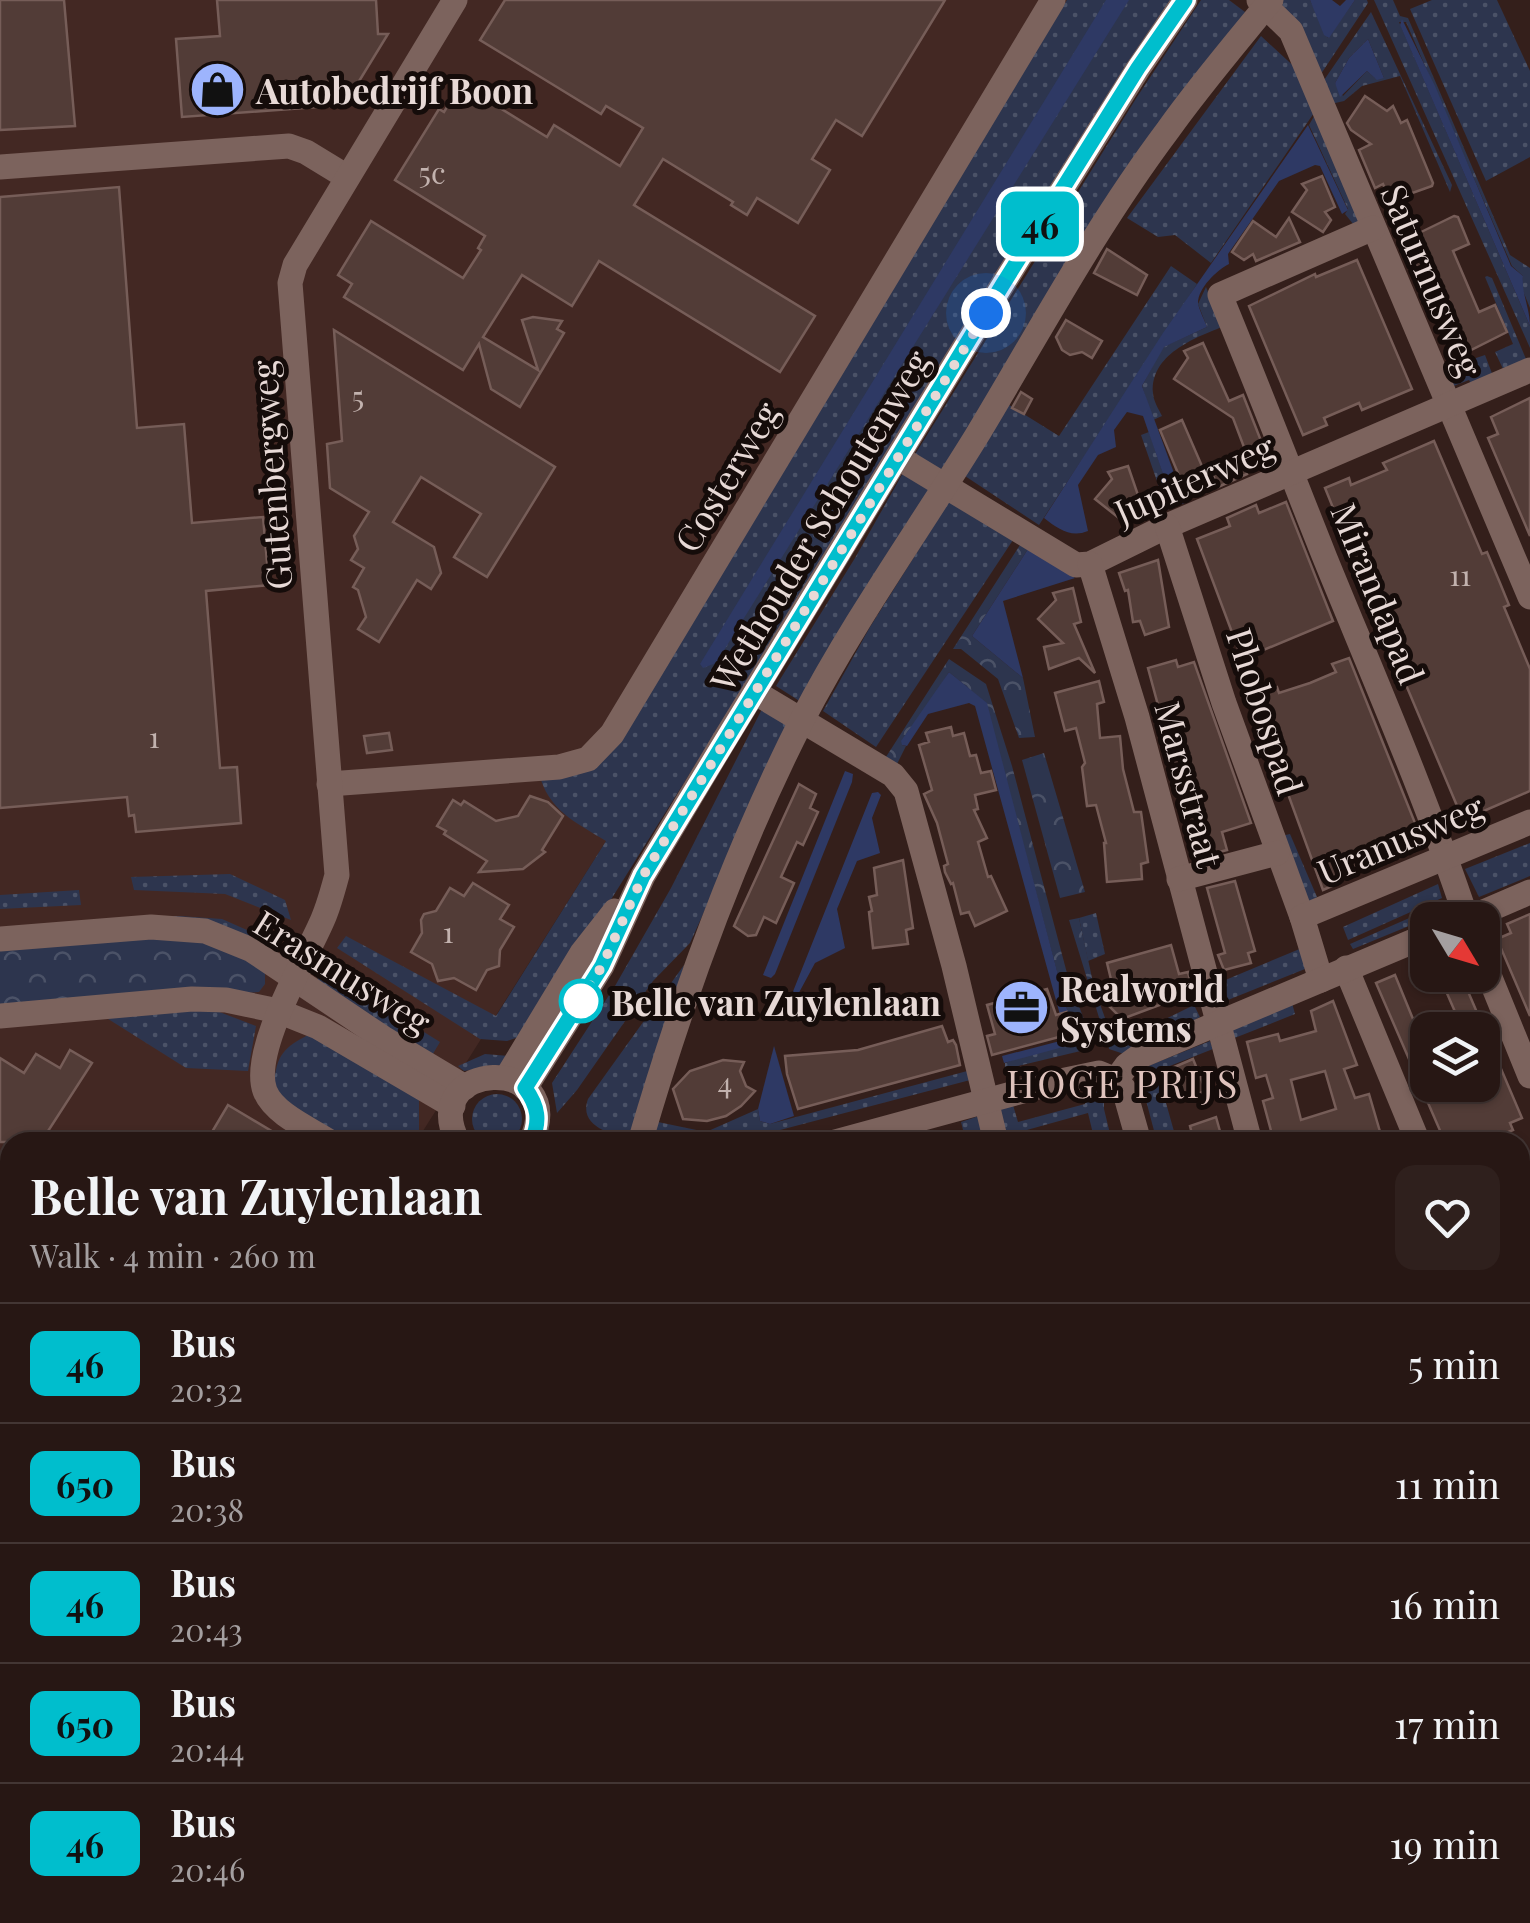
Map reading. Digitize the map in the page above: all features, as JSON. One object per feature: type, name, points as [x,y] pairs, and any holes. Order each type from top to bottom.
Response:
[{"type":"street","name":"Gutenbergweg","points":[[315,1132],[277,1107],[266,1094],[262,1076],[278,1011],[324,917],[337,875],[290,283],[296,265],[454,0]]},
{"type":"street","name":"Costerweg","points":[[329,784],[559,767],[588,759],[612,734],[1053,0]]},
{"type":"street","name":"Wethouder Schoutenweg","points":[[516,1082],[602,966],[643,876],[1086,152],[1184,0]]},
{"type":"street","points":[[643,1132],[698,964],[744,846],[802,720],[869,604],[1112,212],[1266,2]]},
{"type":"street","name":"Saturnusweg","points":[[1266,2],[1290,30],[1448,405],[1524,567],[1530,596]]},
{"type":"street","points":[[0,168],[289,146],[347,177]]},
{"type":"street","name":"Mirandapad","points":[[1373,228],[1220,295],[1447,857],[1461,902]]},
{"type":"street","name":"Jupiterweg","points":[[899,458],[1076,566],[1090,564],[1167,526],[1530,370]]},
{"type":"street","name":"Phobospad","points":[[1167,526],[1276,853],[1302,916]]},
{"type":"street","name":"Marsstraat","points":[[1090,564],[1136,717],[1247,1132]]},
{"type":"street","points":[[756,692],[893,775],[906,791],[954,966],[993,1132]]},
{"type":"street","name":"Uranusweg","points":[[1321,980],[1302,916],[1530,822]]},
{"type":"street","points":[[1179,879],[1276,853]]},
{"type":"street","points":[[1500,905],[1530,892]]},
{"type":"street","name":"Erasmusweg","points":[[0,939],[150,927],[205,931],[252,950],[459,1096]]},
{"type":"street","points":[[1116,1080],[1126,1065],[1138,1057],[1410,942]]},
{"type":"street","points":[[1346,968],[1414,1132]]},
{"type":"street","points":[[1496,992],[1530,1076]]},
{"type":"street","name":"Erasmusweg","points":[[0,1016],[192,999],[226,1000],[278,1011],[459,1096]]},
{"type":"street","points":[[872,1132],[1099,1073],[1116,1080],[1124,1089],[1136,1132]]},
{"type":"street","points":[[454,1132],[451,1122],[459,1096],[478,1079],[516,1082],[534,1100],[539,1132]]},
{"type":"shaded area","points":[[0,0],[1137,0],[422,1132],[0,1132]]},
{"type":"green space","points":[[1067,0],[1173,0],[527,1034],[507,1041],[480,1039],[337,948],[346,936],[496,1016],[606,841],[556,806],[539,773],[591,767]]},
{"type":"green space","points":[[1201,0],[1229,0],[1249,15],[940,471],[914,456],[1137,97]]},
{"type":"green space","points":[[1281,0],[1310,0],[1328,38],[1355,0],[1368,3],[1321,74],[1278,4]]},
{"type":"green space","points":[[1374,0],[1393,0],[1400,16],[1408,18],[1510,255],[1530,268],[1530,308],[1521,286],[1523,276],[1512,266],[1406,22],[1399,22],[1530,326],[1530,348]]},
{"type":"green space","points":[[1432,0],[1497,0],[1530,71],[1530,157],[1486,181],[1410,9]]},
{"type":"green space","points":[[1371,12],[1452,185],[1450,192],[1400,76],[1362,86],[1344,101],[1331,104],[1322,83]],"holes":[[[1368,39],[1384,78],[1375,78],[1367,71],[1343,96],[1335,83],[1349,58]]]},
{"type":"green space","points":[[1261,36],[1300,72],[1316,110],[1211,263],[1175,235],[1158,237],[1127,218]]},
{"type":"green space","points":[[1317,111],[1363,221],[1354,225],[1345,214],[1348,209],[1309,125]]},
{"type":"green space","points":[[1171,266],[1197,284],[1039,525],[965,476],[1009,405],[1059,436]]},
{"type":"green space","points":[[1487,276],[1492,278],[1526,359],[1504,371],[1495,352],[1513,344]]},
{"type":"green space","points":[[1206,287],[1222,327],[1166,358],[1154,380],[1153,393],[1162,416],[1153,420],[1142,386],[1163,347],[1207,327],[1198,304]]},
{"type":"green space","points":[[1485,355],[1493,376],[1472,385],[1469,380],[1451,387],[1443,369]]},
{"type":"green space","points":[[1149,432],[1174,506],[1167,510],[1141,435]]},
{"type":"green space","points":[[903,473],[929,489],[801,702],[776,686]]},
{"type":"green space","points":[[951,498],[1013,540],[876,747],[823,711]]},
{"type":"green space","points":[[1020,545],[1028,549],[972,636],[1023,678],[1035,737],[1019,738],[998,679],[961,649],[953,649]]},
{"type":"green space","points":[[949,659],[986,684],[1068,977],[1088,1030],[1073,1032],[986,703],[949,672],[902,745],[906,746],[897,764],[884,760]]},
{"type":"green space","points":[[762,709],[789,724],[690,943],[653,981],[557,1113],[552,1083],[615,986],[671,888]]},
{"type":"green space","points":[[1044,753],[1085,892],[1060,898],[1022,760]]},
{"type":"green space","points":[[1290,834],[1317,897],[1306,905],[1281,836]]},
{"type":"green space","points":[[1530,843],[1530,876],[1479,897],[1465,869]]},
{"type":"green space","points":[[230,874],[285,900],[291,920],[225,894],[134,890],[131,877]]},
{"type":"green space","points":[[1438,884],[1442,898],[1410,902],[1410,912],[1348,940],[1343,927]]},
{"type":"green space","points":[[79,890],[81,905],[0,909],[0,895]]},
{"type":"green space","points":[[1096,913],[1105,954],[1088,961],[1079,918]]},
{"type":"green space","points":[[1079,918],[1105,1018],[1105,1037],[1069,920]]},
{"type":"green space","points":[[1410,918],[1410,926],[1353,949],[1350,944]]},
{"type":"green space","points":[[123,919],[222,919],[276,943],[272,952]]},
{"type":"green space","points":[[196,938],[265,969],[265,984],[259,992],[0,1007],[0,950],[74,941]]},
{"type":"green space","points":[[1302,948],[1310,967],[1228,1000],[1223,981]]},
{"type":"green space","points":[[315,964],[440,1042],[431,1057],[318,980]]},
{"type":"green space","points":[[684,965],[637,1132],[607,1132],[599,1128],[588,1116],[588,1099]]},
{"type":"green space","points":[[1292,1003],[1295,1014],[1232,1039],[1229,1031]]},
{"type":"green space","points":[[1194,1005],[1200,1017],[1127,1055],[1109,1049],[1105,1018],[1135,1034]]},
{"type":"green space","points":[[209,1008],[256,1026],[248,1071],[186,1068],[105,1017]]},
{"type":"green space","points":[[1091,1029],[1093,1048],[1005,1069],[1005,1063],[1073,1038],[1073,1032]]},
{"type":"green space","points":[[310,1034],[419,1096],[419,1132],[332,1132],[289,1106],[274,1085],[279,1059],[294,1043]]},
{"type":"green space","points":[[1210,1041],[1213,1049],[1157,1071],[1174,1132],[1154,1132],[1138,1070]]},
{"type":"green space","points":[[485,1054],[509,1056],[507,1064],[464,1071],[458,1066]]},
{"type":"green space","points":[[971,1070],[974,1079],[772,1132],[706,1132],[758,1109],[760,1121],[770,1124]]},
{"type":"green space","points":[[1104,1091],[1110,1132],[1093,1132],[1088,1113],[1019,1132],[1000,1131],[996,1111],[1013,1105],[1018,1122],[1085,1104],[1084,1093]]},
{"type":"green space","points":[[487,1096],[507,1096],[520,1109],[518,1132],[474,1129],[474,1109]]},
{"type":"green space","points":[[979,1116],[982,1132],[964,1132],[961,1122]]},
{"type":"green space","points":[[658,1122],[706,1132],[655,1132]]},
{"type":"water","points":[[1106,0],[1129,0],[716,663],[703,668],[700,664]]},
{"type":"water","points":[[1310,0],[1332,0],[1340,6],[1346,0],[1355,0],[1329,38],[1324,35]]},
{"type":"water","points":[[1402,19],[1435,86],[1511,266],[1523,276],[1530,326],[1400,25]]},
{"type":"water","points":[[1368,39],[1384,78],[1377,80],[1367,71],[1340,97],[1335,83],[1349,58]]},
{"type":"water","points":[[1308,125],[1348,210],[1342,214],[1320,166],[1279,181],[1228,254],[1229,264],[1201,291],[1198,303],[1207,327],[1164,347],[1142,386],[1185,503],[1174,506],[1143,416],[1127,412],[1114,430],[1116,447],[1098,455],[1078,485],[1088,531],[1070,533],[1054,526],[1044,518],[1163,333]]},
{"type":"water","points":[[1028,549],[1075,578],[1003,601],[1023,678],[972,636]]},
{"type":"water","points":[[949,672],[987,703],[1073,1032],[1067,1046],[1004,1063],[1002,1056],[1060,1041],[1065,1033],[975,706],[969,703],[928,714],[907,746],[902,745],[901,741]]},
{"type":"water","points":[[845,771],[853,774],[852,782],[775,974],[771,978],[763,975]]},
{"type":"water","points":[[872,793],[881,795],[872,818],[880,853],[857,861],[837,909],[845,948],[815,963],[795,1000],[790,999]]},
{"type":"water","points":[[774,1046],[794,1116],[770,1124],[760,1121],[758,1109]]},
{"type":"building","points":[[0,0],[64,0],[75,126],[0,130]]},
{"type":"building","points":[[217,0],[376,0],[378,34],[388,34],[353,91],[343,92],[344,105],[182,117],[176,39],[220,36]]},
{"type":"building","points":[[505,0],[945,0],[862,136],[836,120],[812,159],[830,170],[798,223],[757,198],[747,215],[731,205],[733,202],[663,159],[634,205],[815,316],[780,372],[599,261],[572,306],[522,275],[483,337],[538,370],[522,320],[533,317],[562,321],[557,329],[564,333],[520,407],[491,389],[479,344],[463,370],[344,297],[352,284],[338,275],[371,221],[463,278],[481,250],[478,248],[485,236],[395,180],[439,109],[444,112],[461,84],[547,137],[554,125],[620,166],[643,128],[606,106],[601,114],[480,40]]},
{"type":"building","points":[[1365,96],[1387,111],[1393,106],[1401,123],[1407,120],[1432,186],[1390,201],[1383,184],[1375,188],[1359,150],[1371,144],[1347,123]]},
{"type":"building","points":[[1322,176],[1335,207],[1325,212],[1331,220],[1323,232],[1292,212],[1307,190],[1302,184]]},
{"type":"building","points":[[119,187],[137,428],[184,424],[192,523],[263,517],[269,585],[206,591],[220,768],[237,767],[241,823],[136,832],[127,797],[0,808],[0,197]]},
{"type":"building","points":[[1458,217],[1469,244],[1453,251],[1479,312],[1495,305],[1507,332],[1464,351],[1461,345],[1451,350],[1412,256],[1422,252],[1415,235]]},
{"type":"building","points":[[1289,218],[1300,242],[1256,261],[1253,254],[1244,260],[1232,252],[1253,221],[1276,237]]},
{"type":"building","points":[[1107,249],[1147,275],[1137,295],[1094,273]]},
{"type":"building","points":[[1357,260],[1412,389],[1362,410],[1359,403],[1324,418],[1327,425],[1303,435],[1249,306],[1315,274],[1316,277]]},
{"type":"building","points":[[1066,320],[1102,341],[1092,358],[1082,352],[1070,355],[1062,350],[1056,337]]},
{"type":"building","points":[[334,330],[555,467],[487,577],[454,557],[481,514],[421,477],[393,522],[434,547],[441,573],[431,589],[417,580],[379,642],[358,629],[366,617],[358,590],[353,587],[364,568],[351,560],[358,549],[354,536],[369,512],[330,488],[327,444],[342,441]]},
{"type":"building","points":[[1203,343],[1229,401],[1243,395],[1267,456],[1250,463],[1233,418],[1174,379],[1188,358],[1184,351]]},
{"type":"building","points":[[1021,392],[1032,399],[1024,414],[1012,408]]},
{"type":"building","points":[[1530,398],[1530,536],[1488,438],[1498,434],[1491,417]]},
{"type":"building","points":[[1182,420],[1208,480],[1185,490],[1160,430]]},
{"type":"building","points":[[1434,441],[1482,554],[1487,552],[1509,605],[1504,607],[1530,669],[1530,791],[1463,820],[1393,654],[1388,656],[1366,603],[1371,601],[1325,488],[1349,478],[1351,485],[1387,470],[1383,463]]},
{"type":"building","points":[[1239,454],[1247,474],[1218,487],[1209,466]]},
{"type":"building","points":[[1128,466],[1139,498],[1128,502],[1133,511],[1124,522],[1095,499],[1112,479],[1108,472]]},
{"type":"building","points":[[1286,502],[1333,621],[1242,659],[1197,539],[1230,526],[1227,518],[1256,505],[1259,513]]},
{"type":"building","points":[[1158,560],[1169,627],[1145,635],[1140,621],[1133,622],[1128,590],[1125,591],[1119,573]]},
{"type":"building","points":[[1073,588],[1081,622],[1074,624],[1095,673],[1079,658],[1049,669],[1044,647],[1063,643],[1038,619],[1056,600],[1053,593]]},
{"type":"building","points":[[1349,658],[1421,838],[1338,874],[1341,882],[1323,890],[1252,695],[1277,687],[1279,693],[1310,683],[1336,672],[1332,664]]},
{"type":"building","points":[[1176,660],[1178,667],[1194,662],[1251,823],[1222,832],[1227,850],[1199,857],[1148,668]]},
{"type":"building","points":[[1099,681],[1104,702],[1097,704],[1100,738],[1120,736],[1123,769],[1134,812],[1141,812],[1148,862],[1141,864],[1142,879],[1107,882],[1106,843],[1096,805],[1087,806],[1082,767],[1085,763],[1076,728],[1065,731],[1055,693]]},
{"type":"building","points":[[951,727],[953,736],[964,733],[970,756],[976,755],[981,773],[991,771],[996,790],[975,795],[978,809],[974,810],[987,838],[978,842],[988,877],[991,876],[1007,911],[975,926],[969,912],[961,914],[953,883],[945,872],[944,866],[948,864],[937,823],[924,794],[932,790],[919,745],[929,742],[926,733]]},
{"type":"building","points":[[389,733],[392,750],[367,753],[364,736]]},
{"type":"building","points":[[799,784],[816,794],[810,808],[818,812],[803,845],[797,842],[781,877],[794,883],[776,923],[764,917],[756,935],[748,936],[734,926]]},
{"type":"building","points":[[530,796],[548,802],[563,816],[542,850],[545,852],[523,869],[479,872],[487,861],[437,826],[453,800],[461,805],[464,801],[496,821],[518,816]]},
{"type":"building","points":[[903,860],[913,928],[906,930],[908,944],[873,948],[869,897],[877,895],[874,868]]},
{"type":"building","points":[[1235,881],[1255,951],[1248,953],[1251,963],[1224,970],[1218,955],[1225,953],[1207,888]]},
{"type":"building","points":[[473,883],[509,905],[500,919],[514,927],[500,950],[499,966],[487,970],[476,990],[454,978],[438,981],[432,964],[411,952],[422,933],[424,914],[436,911],[450,888],[464,896]]},
{"type":"building","points":[[1530,914],[1530,1016],[1500,946],[1500,938],[1511,933],[1507,924]]},
{"type":"building","points":[[1171,945],[1179,974],[1188,972],[1193,992],[1122,1019],[1098,995],[1114,992],[1107,963]]},
{"type":"building","points":[[1395,975],[1410,1012],[1410,1061],[1376,983]]},
{"type":"building","points":[[1047,989],[1056,1015],[1066,1012],[1059,1037],[992,1055],[987,1036],[995,1034],[987,1005]]},
{"type":"building","points":[[1446,992],[1468,992],[1477,1012],[1455,1012]]},
{"type":"building","points":[[1333,1001],[1357,1065],[1344,1069],[1355,1098],[1369,1094],[1380,1132],[1271,1132],[1263,1101],[1273,1098],[1266,1075],[1256,1078],[1247,1042],[1278,1034],[1280,1041],[1316,1031],[1311,1011]],"holes":[[[1325,1071],[1336,1109],[1301,1120],[1291,1080]]]},
{"type":"building","points":[[942,1026],[948,1042],[953,1040],[956,1045],[960,1065],[798,1109],[785,1056],[858,1050]]},
{"type":"building","points":[[70,1050],[92,1063],[47,1132],[0,1132],[0,1058],[24,1073],[36,1054],[60,1068]]},
{"type":"building","points":[[1193,1059],[1206,1091],[1185,1097],[1172,1068]]},
{"type":"building","points":[[723,1060],[744,1062],[740,1071],[746,1086],[755,1091],[726,1116],[707,1121],[683,1119],[673,1089],[690,1071]]},
{"type":"building","points":[[1500,1066],[1522,1118],[1510,1123],[1513,1130],[1441,1132],[1428,1102],[1500,1102]]},
{"type":"building","points":[[228,1105],[273,1132],[212,1132]]},
{"type":"building","points":[[1216,1117],[1220,1132],[1192,1132],[1190,1126]]},
{"type":"bus line","name":"46","points":[[536,1132],[538,1115],[525,1088],[602,966],[643,876],[1003,284],[1185,0]]},
{"type":"place","name":"Autobedrijf Boon","points":[[217,89]]},
{"type":"place","name":"Belle van Zuylenlaan","points":[[581,1001]]},
{"type":"place","name":"Realworld Systems","points":[[1021,1007]]},
{"type":"district","name":"HOGE PRIJS","points":[[1123,1082]]},
{"type":"route","points":[[581,1001],[602,966],[643,876],[986,313]]}]
